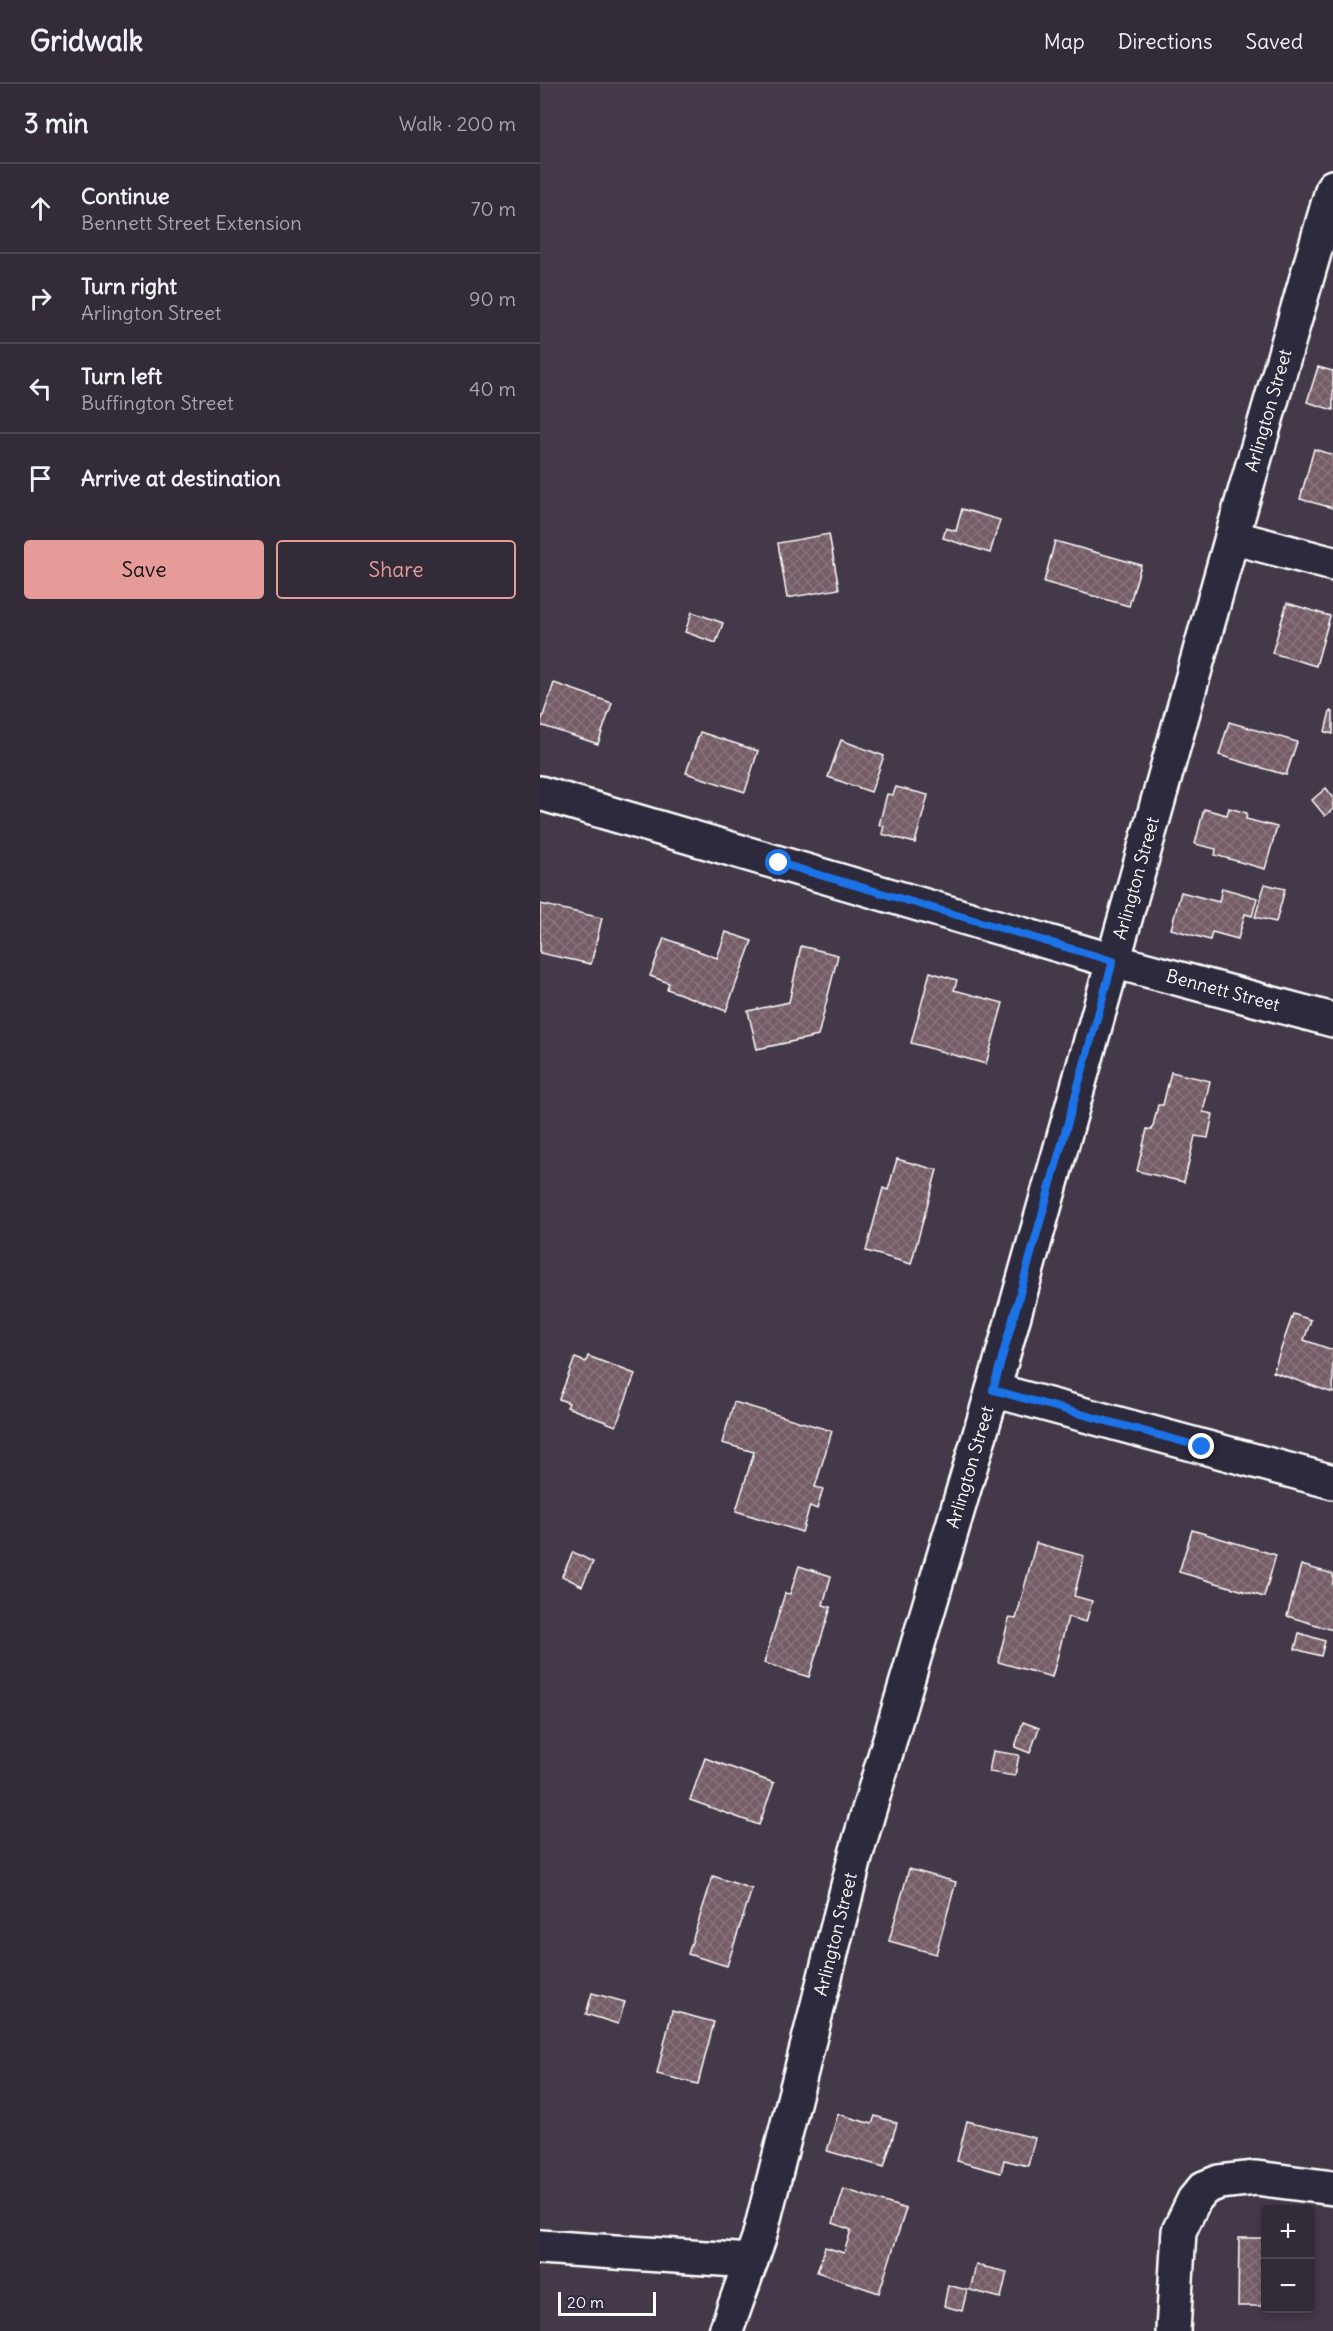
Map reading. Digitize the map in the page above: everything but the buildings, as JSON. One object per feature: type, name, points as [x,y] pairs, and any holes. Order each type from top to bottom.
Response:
[{"type":"street","name":"Arlington Street","points":[[726,2331],[759,2238],[856,1854],[993,1390],[1232,537],[1333,187]]},
{"type":"street","points":[[1232,537],[1333,564]]},
{"type":"street","name":"Bennett Street","points":[[540,793],[1113,961],[1333,1020]]},
{"type":"street","points":[[993,1390],[1333,1482]]},
{"type":"street","points":[[1173,2331],[1179,2231],[1194,2200],[1204,2188],[1220,2182],[1256,2178],[1333,2188]]},
{"type":"street","points":[[540,2247],[751,2261]]},
{"type":"route","points":[[779,863],[1113,961],[993,1390],[1202,1447]]}]
